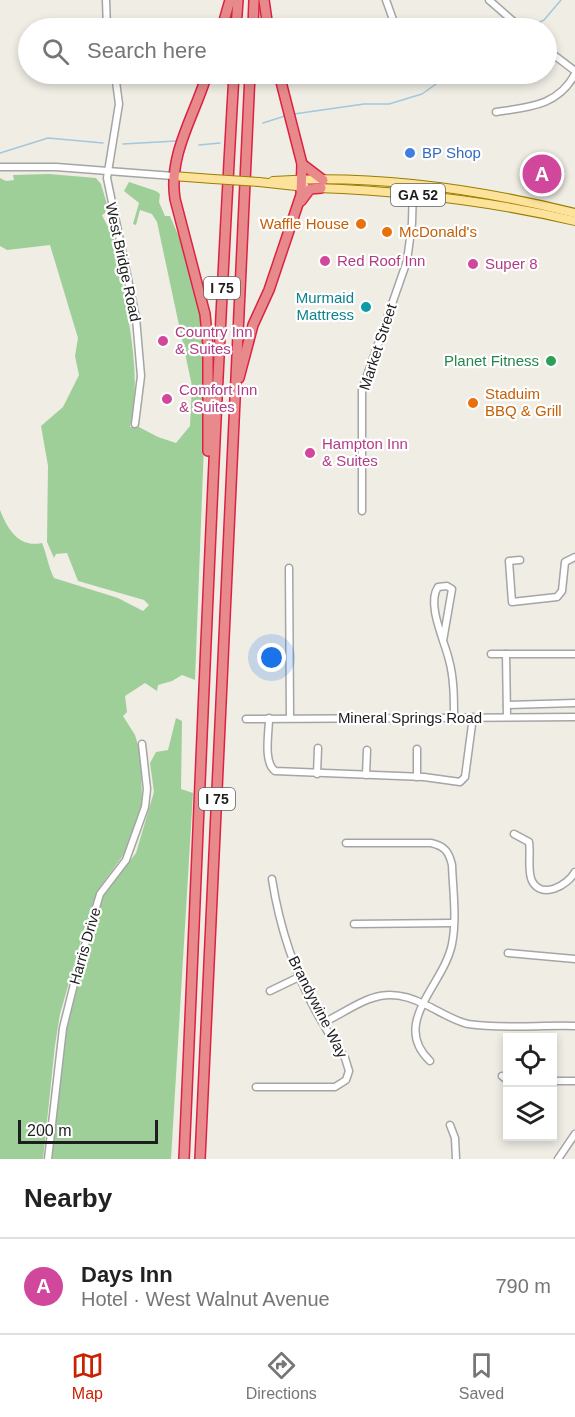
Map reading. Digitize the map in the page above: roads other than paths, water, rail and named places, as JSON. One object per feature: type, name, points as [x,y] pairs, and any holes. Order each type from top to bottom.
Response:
[{"type":"highway","points":[[225,18],[230,0]]},
{"type":"highway","points":[[237,18],[238,0]]},
{"type":"highway","points":[[253,18],[254,0]]},
{"type":"highway","points":[[264,0],[267,18]]},
{"type":"highway","points":[[203,84],[181,145],[173,176],[175,199],[205,314],[208,345],[207,446],[210,503]]},
{"type":"highway","name":"I 75","points":[[184,1159],[204,734],[210,503],[233,84]]},
{"type":"highway","name":"I 75","points":[[200,1159],[233,398],[249,84]]},
{"type":"highway","points":[[233,398],[253,325],[300,202],[302,164],[282,84]]},
{"type":"highway","points":[[300,202],[310,189],[322,184],[302,164]]},
{"type":"main road","name":"GA 52","points":[[173,176],[477,193],[548,211],[575,222]]},
{"type":"main road","name":"GA 52","points":[[548,211],[575,213]]},
{"type":"street","points":[[106,0],[107,18]]},
{"type":"street","points":[[386,0],[392,18]]},
{"type":"street","points":[[489,0],[510,18]]},
{"type":"street","points":[[496,112],[530,108],[553,100],[568,87],[575,73],[557,58]]},
{"type":"street","name":"West Bridge Road","points":[[116,84],[119,104],[108,171],[108,189],[136,318],[141,376],[135,424]]},
{"type":"street","points":[[0,167],[173,176]]},
{"type":"street","name":"Market Street","points":[[362,511],[362,390],[407,261],[413,190]]},
{"type":"street","points":[[520,560],[509,561],[512,602],[556,597],[562,591],[565,562],[575,558]]},
{"type":"street","points":[[289,568],[290,718]]},
{"type":"street","points":[[442,641],[452,598],[452,589],[447,586],[438,587],[434,594],[437,621],[442,641],[449,661],[454,717]]},
{"type":"street","points":[[491,654],[575,654]]},
{"type":"street","points":[[506,654],[507,717]]},
{"type":"street","points":[[507,705],[573,703],[573,717]]},
{"type":"street","points":[[269,718],[268,757],[271,768],[284,772],[417,777],[453,783],[463,780],[473,717]]},
{"type":"street","name":"Mineral Springs Road","points":[[246,719],[573,717]]},
{"type":"street","name":"Harris Drive","points":[[48,1159],[63,1028],[77,972],[100,894],[126,860],[145,807],[147,789],[142,744]]},
{"type":"street","points":[[317,774],[318,748]]},
{"type":"street","points":[[417,749],[417,777]]},
{"type":"street","points":[[366,776],[367,750]]},
{"type":"street","points":[[514,834],[529,842],[530,875],[532,882],[538,886],[556,889],[570,882],[575,872]]},
{"type":"street","points":[[346,843],[431,843],[446,849],[452,865],[452,946],[446,966],[417,1017],[418,1049],[430,1061]]},
{"type":"street","name":"Brandywine Way","points":[[256,1087],[335,1087],[346,1080],[349,1071],[345,1058],[323,1023],[299,977],[277,914],[272,879]]},
{"type":"street","points":[[354,924],[453,923]]},
{"type":"street","points":[[508,953],[575,959]]},
{"type":"street","points":[[270,991],[299,977]]},
{"type":"street","points":[[323,1023],[378,995],[402,995],[464,1023],[483,1026],[575,1026]]},
{"type":"street","points":[[557,1081],[575,1081]]},
{"type":"street","points":[[450,1125],[455,1138],[456,1159]]},
{"type":"street","points":[[558,1159],[575,1134]]},
{"type":"waterway","points":[[546,18],[561,0]]},
{"type":"waterway","points":[[294,114],[364,104],[389,104],[422,94],[436,84]]},
{"type":"waterway","points":[[263,123],[285,116]]},
{"type":"waterway","points":[[0,153],[48,138],[103,143]]},
{"type":"waterway","points":[[123,144],[176,141]]},
{"type":"waterway","points":[[199,145],[220,143]]},
{"type":"place","name":"BP Shop","points":[[410,153]]},
{"type":"place","name":"Days Inn","points":[[542,174]]},
{"type":"place","name":"Waffle House","points":[[361,224]]},
{"type":"place","name":"McDonald's","points":[[387,232]]},
{"type":"place","name":"Red Roof Inn","points":[[325,261]]},
{"type":"place","name":"Super 8","points":[[473,264]]},
{"type":"place","name":"Murmaid Mattress","points":[[366,307]]},
{"type":"place","name":"Country Inn & Suites","points":[[163,341]]},
{"type":"place","name":"Planet Fitness","points":[[551,361]]},
{"type":"place","name":"Comfort Inn & Suites","points":[[167,399]]},
{"type":"place","name":"Staduim BBQ & Grill","points":[[473,403]]},
{"type":"place","name":"Hampton Inn & Suites","points":[[310,453]]}]
